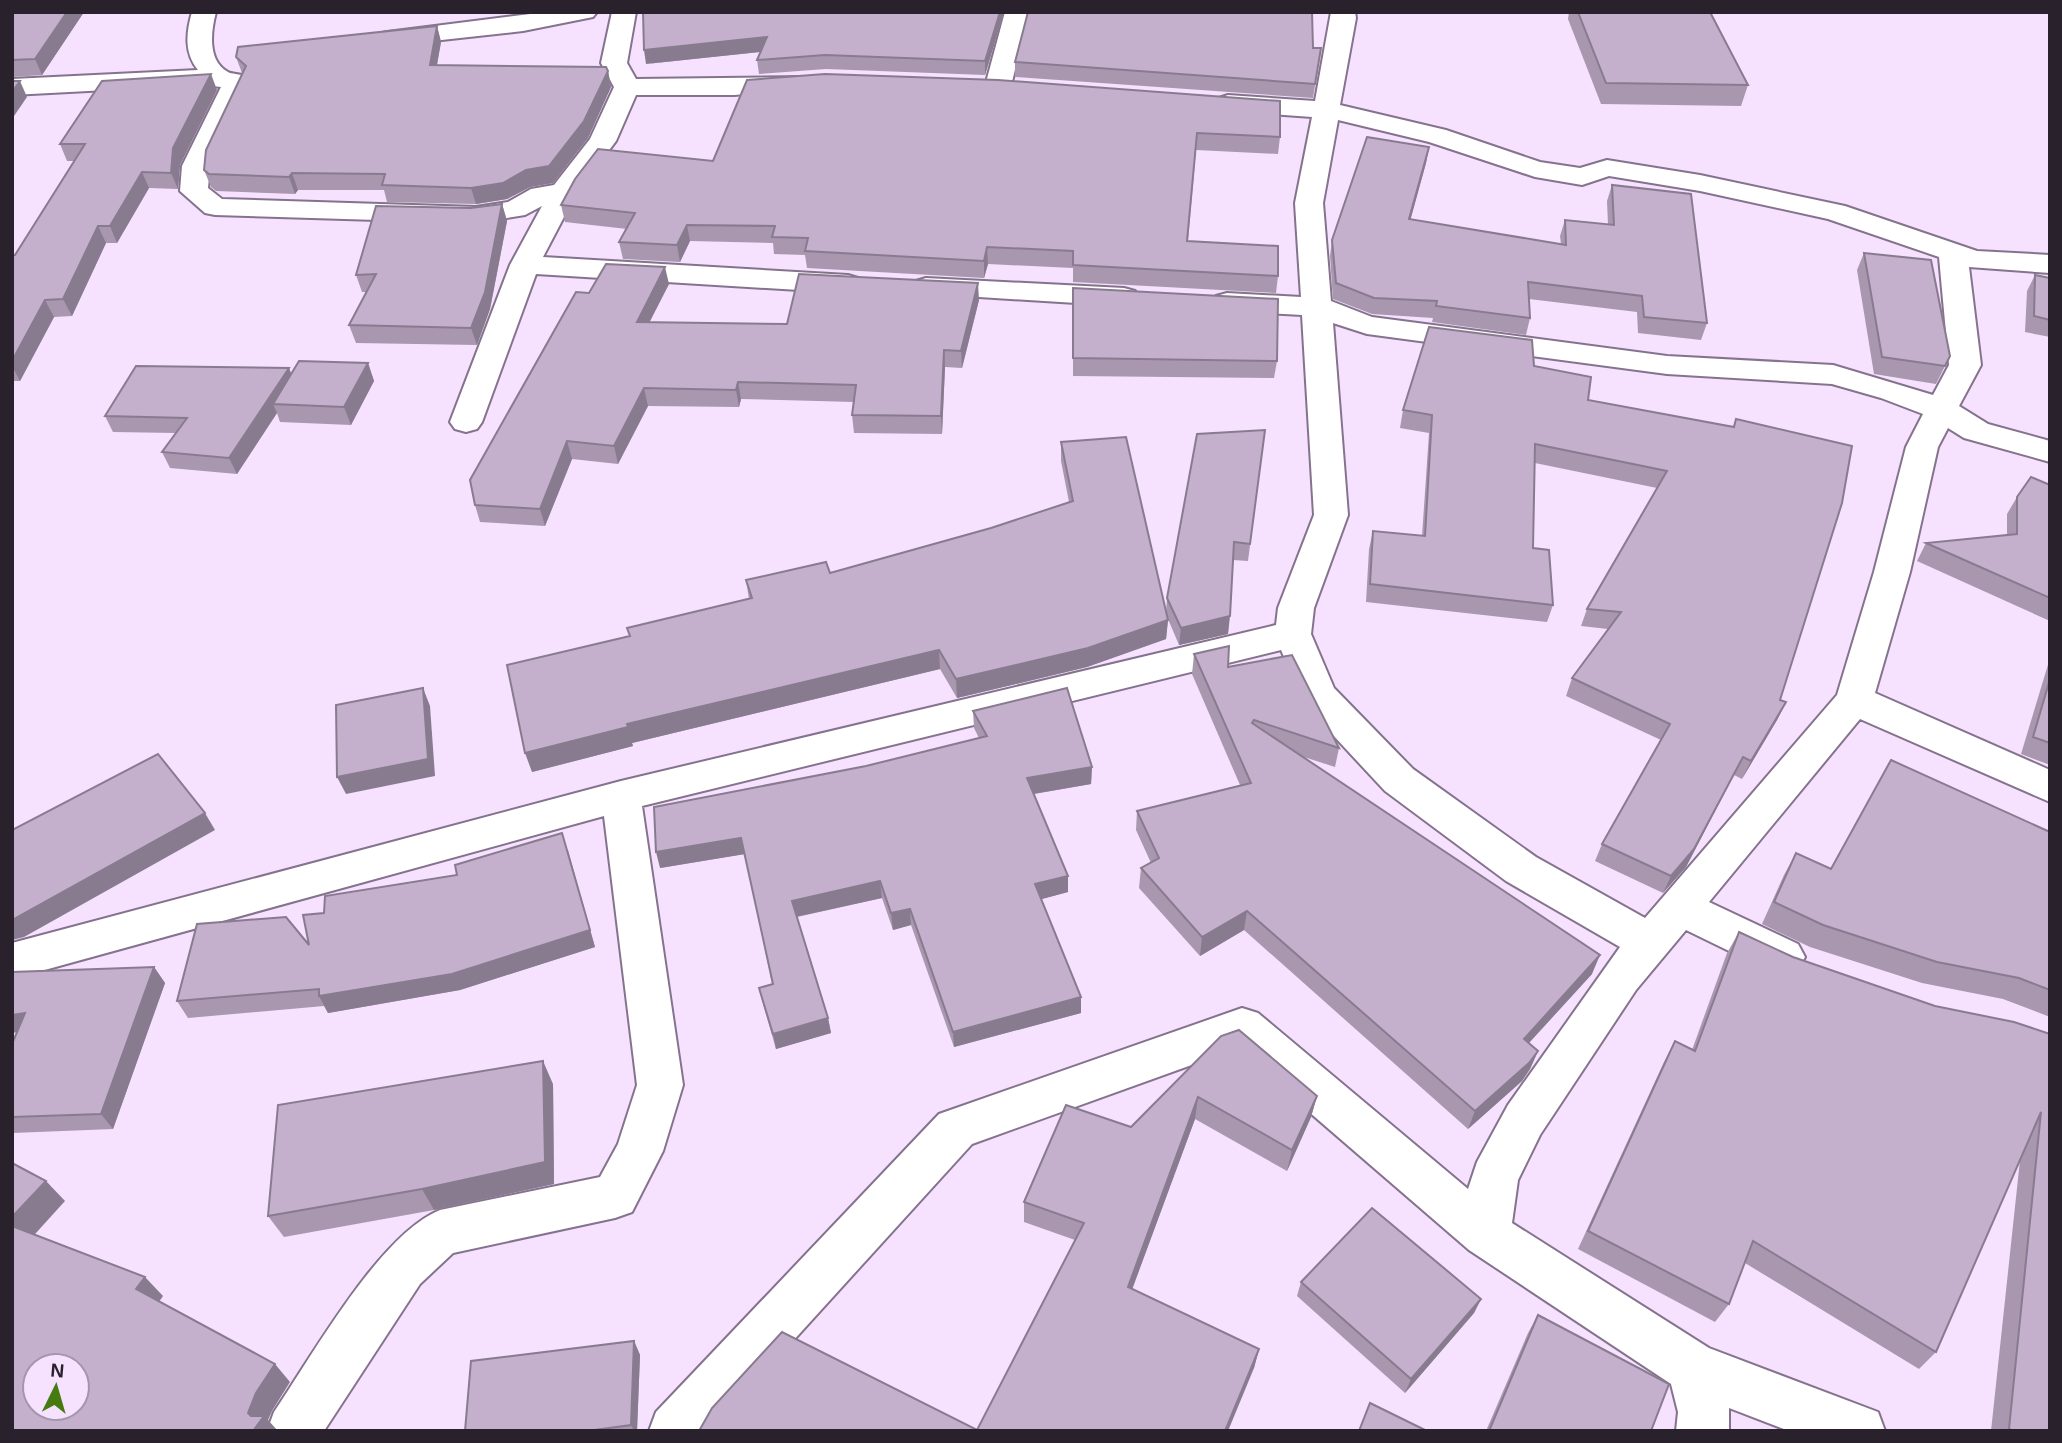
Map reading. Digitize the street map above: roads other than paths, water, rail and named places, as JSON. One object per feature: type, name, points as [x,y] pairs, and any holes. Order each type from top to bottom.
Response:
[{"type":"street","points":[[204,12],[200,27],[201,57],[223,66],[236,81],[196,166],[194,191],[215,206],[476,215],[515,209],[541,195],[563,192]]},
{"type":"street","points":[[365,41],[523,24],[585,12]]},
{"type":"street","points":[[624,12],[614,64],[627,87]]},
{"type":"street","points":[[1017,12],[985,86],[1026,88]]},
{"type":"street","points":[[1343,12],[1309,204],[1331,514],[1296,608],[1293,634],[1318,695],[1399,779],[1521,869],[1648,941]]},
{"type":"street","points":[[12,87],[223,66]]},
{"type":"street","points":[[627,87],[734,87],[826,80]]},
{"type":"street","points":[[466,422],[526,265],[563,192],[603,141],[627,87]]},
{"type":"street","points":[[1204,101],[1327,110],[1437,136],[1535,169],[1582,177],[1607,168],[1700,183],[1835,212],[1975,259],[2050,264]]},
{"type":"street","points":[[1486,1234],[1494,1178],[1524,1120],[1648,941],[1680,908],[1854,701],[1892,572],[1922,447],[1944,411],[1965,365],[1953,251]]},
{"type":"street","points":[[526,265],[1158,299]]},
{"type":"street","points":[[1198,301],[1318,307],[1367,325],[1667,366],[1833,375],[1892,391],[1944,411],[1976,431],[2050,452]]},
{"type":"street","points":[[1922,447],[1976,431]]},
{"type":"street","points":[[12,961],[621,796],[1293,634]]},
{"type":"street","points":[[1854,701],[2050,787]]},
{"type":"street","points":[[293,1431],[402,1266],[440,1233],[615,1196],[639,1151],[660,1085],[621,796]]},
{"type":"street","points":[[1680,908],[1796,963],[1821,972]]},
{"type":"street","points":[[674,1431],[956,1129],[1242,1027],[1486,1234],[1693,1368],[1859,1431]]},
{"type":"street","points":[[1693,1368],[1704,1412],[1702,1431]]}]
